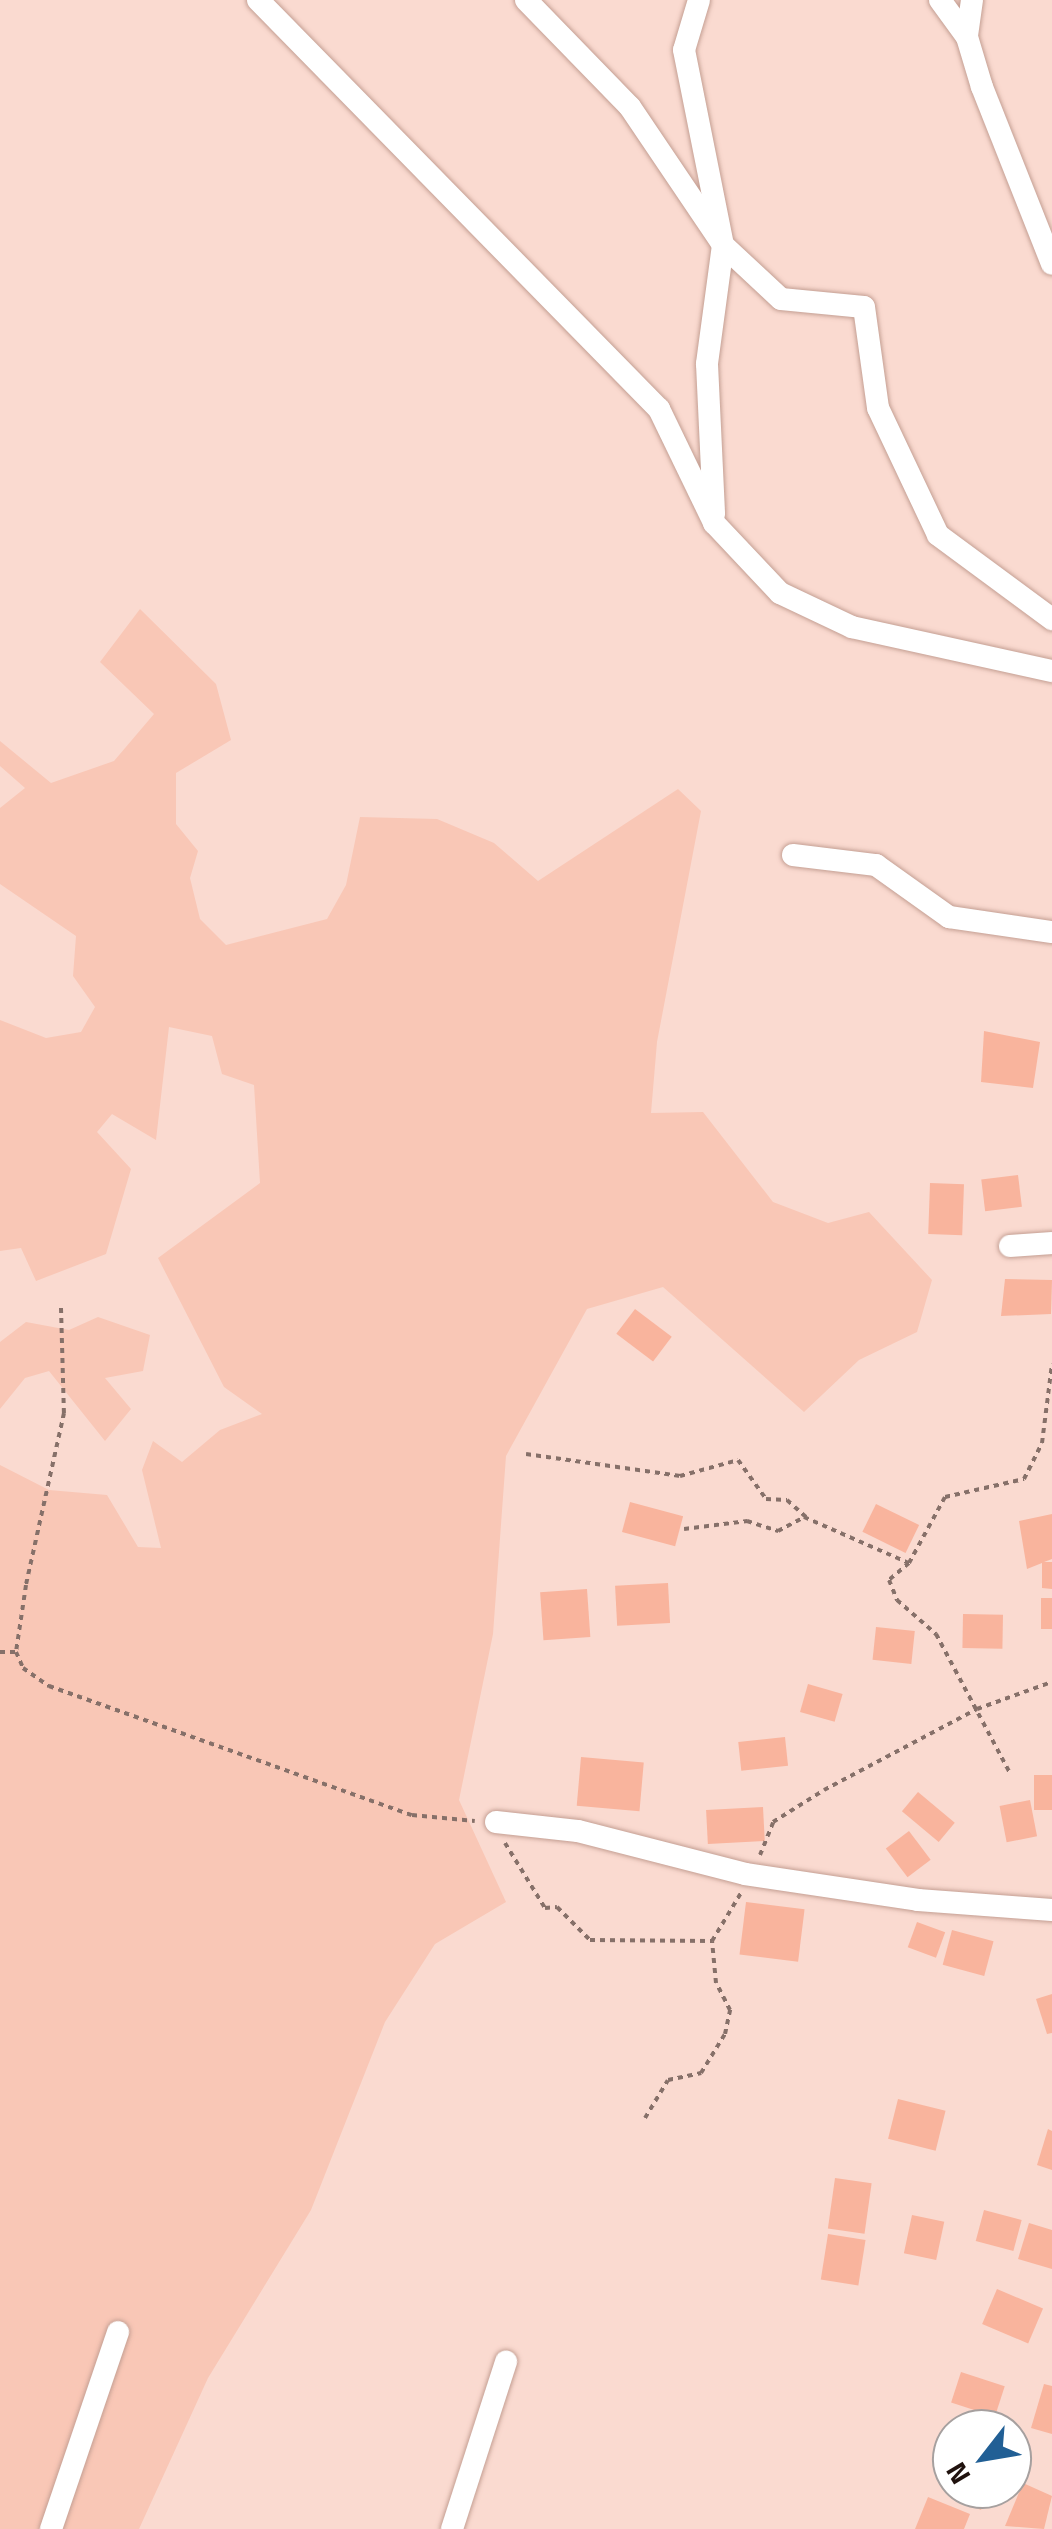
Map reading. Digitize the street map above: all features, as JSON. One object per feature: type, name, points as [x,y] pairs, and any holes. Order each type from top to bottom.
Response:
[{"type":"street","points":[[258,0],[659,409],[714,523],[780,592],[822,615],[985,662],[1052,671]]},
{"type":"street","points":[[526,0],[630,107],[723,245],[781,299],[864,307],[878,408],[938,535],[1052,619]]},
{"type":"street","points":[[699,0],[684,50],[723,245],[707,364],[714,523]]},
{"type":"street","points":[[940,0],[967,37],[1000,144],[1052,264]]},
{"type":"street","points":[[967,37],[972,0]]},
{"type":"street","points":[[793,855],[876,865],[949,916],[1052,932]]},
{"type":"street","points":[[1010,1246],[1052,1243]]},
{"type":"street","points":[[496,1822],[578,1831],[745,1874],[918,1900],[1052,1910]]},
{"type":"street","points":[[51,2529],[118,2332]]},
{"type":"street","points":[[452,2529],[506,2362]]},
{"type":"path","points":[[61,1308],[64,1413],[16,1652],[23,1668],[49,1686],[412,1814],[496,1822],[546,1908],[557,1907],[590,1940],[712,1942]]},
{"type":"path","points":[[1010,1773],[936,1634],[897,1600],[889,1580],[910,1562],[945,1497],[1024,1478],[1042,1443],[1052,1364]]},
{"type":"path","points":[[526,1454],[680,1476],[738,1460],[766,1499],[787,1500],[807,1518],[910,1562]]},
{"type":"path","points":[[684,1529],[746,1521],[778,1531],[807,1518]]},
{"type":"path","points":[[0,1652],[16,1652]]},
{"type":"path","points":[[645,2118],[668,2080],[708,2066],[725,2034],[730,2010],[716,1982],[712,1942],[745,1874],[769,1844],[772,1822],[978,1709],[1052,1682]]},
{"type":"shaded area","points":[[140,609],[216,684],[231,740],[176,773],[176,824],[198,851],[190,878],[200,919],[226,945],[327,919],[346,885],[360,817],[437,819],[494,843],[538,881],[678,789],[701,811],[657,1042],[651,1113],[703,1112],[773,1202],[828,1223],[869,1212],[932,1280],[917,1332],[859,1360],[804,1412],[663,1287],[587,1309],[506,1456],[493,1634],[459,1800],[506,1902],[435,1944],[385,2022],[311,2210],[208,2378],[139,2529],[0,2529],[0,1465],[49,1490],[107,1495],[138,1547],[161,1548],[142,1470],[153,1441],[182,1462],[220,1430],[262,1414],[224,1387],[158,1258],[260,1183],[254,1085],[222,1074],[212,1036],[169,1027],[156,1140],[112,1114],[97,1132],[131,1169],[106,1254],[36,1281],[21,1248],[0,1251],[0,1020],[46,1038],[81,1032],[95,1007],[73,976],[76,936],[0,884],[0,808],[25,788],[0,766],[0,741],[51,783],[114,761],[154,714],[100,662]]},
{"type":"shaded area","points":[[98,1317],[150,1335],[143,1371],[105,1378],[131,1409],[105,1441],[49,1371],[25,1378],[0,1409],[0,1342],[26,1322],[69,1330]]},
{"type":"building","points":[[984,1031],[1040,1042],[1033,1088],[981,1082]]},
{"type":"building","points":[[1018,1175],[1022,1207],[985,1211],[981,1180]]},
{"type":"building","points":[[930,1183],[964,1184],[962,1235],[928,1234]]},
{"type":"building","points":[[1005,1279],[1052,1280],[1051,1314],[1001,1316]]},
{"type":"building","points":[[635,1309],[672,1337],[653,1361],[616,1334]]},
{"type":"building","points":[[630,1502],[683,1516],[675,1546],[622,1532]]},
{"type":"building","points":[[876,1504],[919,1525],[906,1553],[862,1532]]},
{"type":"building","points":[[1052,1514],[1052,1559],[1044,1562],[1052,1562],[1052,1589],[1042,1588],[1042,1563],[1027,1569],[1019,1521]]},
{"type":"building","points":[[668,1583],[670,1623],[617,1626],[615,1586]]},
{"type":"building","points":[[587,1589],[590,1637],[543,1640],[540,1592]]},
{"type":"building","points":[[1041,1598],[1052,1598],[1052,1629],[1041,1629]]},
{"type":"building","points":[[963,1614],[1003,1615],[1002,1649],[962,1648]]},
{"type":"building","points":[[876,1627],[915,1631],[911,1664],[873,1660]]},
{"type":"building","points":[[808,1684],[843,1694],[835,1722],[800,1712]]},
{"type":"building","points":[[785,1737],[788,1766],[741,1771],[738,1742]]},
{"type":"building","points":[[581,1757],[644,1762],[639,1811],[577,1806]]},
{"type":"building","points":[[1034,1775],[1052,1775],[1052,1810],[1034,1810]]},
{"type":"building","points":[[918,1792],[955,1823],[939,1842],[902,1811]]},
{"type":"building","points":[[1030,1800],[1037,1836],[1007,1842],[1000,1806]]},
{"type":"building","points":[[763,1807],[765,1841],[708,1844],[706,1810]]},
{"type":"building","points":[[909,1831],[931,1860],[908,1877],[886,1848]]},
{"type":"building","points":[[746,1902],[805,1909],[798,1962],[740,1955]]},
{"type":"building","points":[[917,1922],[945,1932],[936,1958],[908,1947]]},
{"type":"building","points":[[952,1930],[994,1941],[984,1976],[943,1965]]},
{"type":"building","points":[[1052,1994],[1052,2033],[1047,2034],[1036,1999]]},
{"type":"building","points":[[898,2099],[946,2111],[936,2151],[888,2139]]},
{"type":"building","points":[[1048,2129],[1052,2131],[1052,2170],[1037,2165]]},
{"type":"building","points":[[835,2178],[872,2183],[865,2234],[828,2229]]},
{"type":"building","points":[[984,2210],[1022,2220],[1013,2251],[976,2241]]},
{"type":"building","points":[[912,2215],[944,2222],[936,2260],[904,2253]]},
{"type":"building","points":[[1029,2223],[1052,2230],[1052,2269],[1018,2259]]},
{"type":"building","points":[[828,2234],[866,2240],[858,2285],[821,2279]]},
{"type":"building","points":[[997,2289],[1043,2309],[1028,2344],[982,2324]]},
{"type":"building","points":[[961,2372],[1005,2386],[997,2409],[971,2409],[951,2402]]},
{"type":"building","points":[[1044,2384],[1052,2386],[1052,2434],[1032,2428]]},
{"type":"building","points":[[1032,2487],[1052,2496],[1044,2529],[1005,2526],[1012,2509],[1032,2509]]},
{"type":"building","points":[[928,2497],[932,2499],[932,2509],[958,2509],[970,2514],[964,2529],[915,2529]]}]
